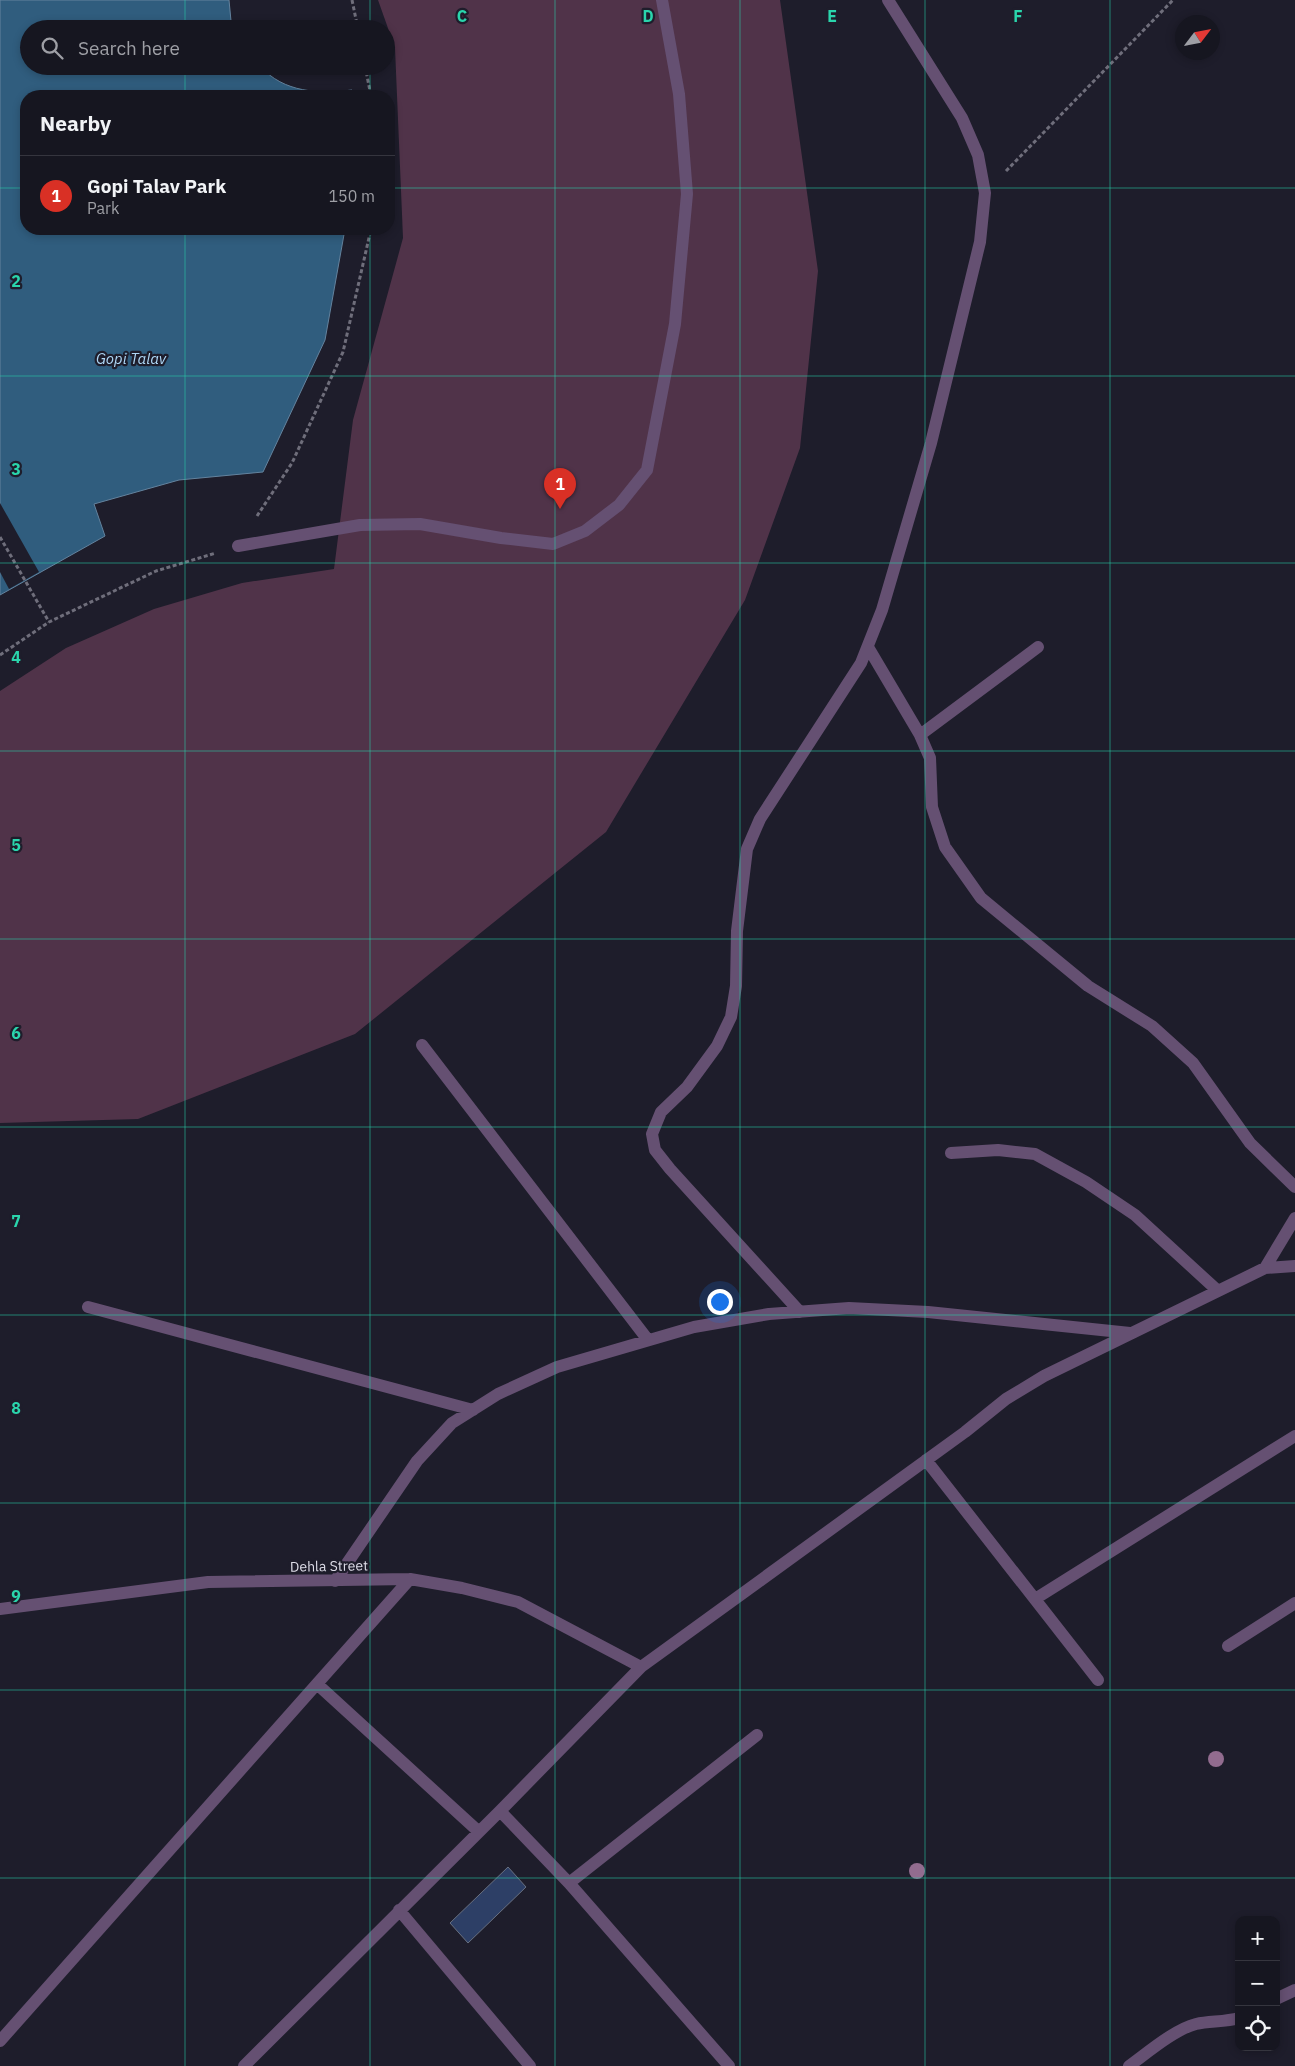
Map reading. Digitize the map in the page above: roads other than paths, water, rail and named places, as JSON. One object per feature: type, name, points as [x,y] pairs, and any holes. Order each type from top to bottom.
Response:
[{"type":"street","points":[[238,546],[360,525],[420,524],[501,538],[553,544],[584,531],[619,505],[647,470],[675,324],[687,194],[679,94],[662,0]]},
{"type":"street","points":[[800,1312],[670,1169],[655,1150],[652,1134],[661,1112],[687,1087],[717,1046],[731,1017],[736,986],[737,931],[747,848],[760,819],[861,663],[882,610],[931,443],[980,242],[985,193],[978,155],[962,118],[888,0]]},
{"type":"street","points":[[868,647],[920,735],[930,758],[932,807],[945,847],[982,898],[1088,986],[1152,1026],[1193,1063],[1250,1143],[1295,1188]]},
{"type":"street","points":[[920,735],[1038,647]]},
{"type":"street","points":[[422,1045],[648,1340]]},
{"type":"street","points":[[951,1153],[998,1150],[1035,1154],[1086,1182],[1135,1215],[1218,1291]]},
{"type":"street","points":[[1265,1268],[1295,1218]]},
{"type":"street","points":[[244,2066],[500,1811],[641,1666],[926,1460],[1006,1399],[1044,1376],[1265,1268],[1295,1266]]},
{"type":"street","points":[[88,1307],[473,1410]]},
{"type":"street","points":[[335,1581],[417,1461],[452,1423],[498,1394],[557,1367],[694,1327],[769,1314],[849,1308],[928,1312],[1131,1333]]},
{"type":"street","points":[[1035,1599],[1295,1436]]},
{"type":"street","points":[[926,1460],[1098,1680]]},
{"type":"street","points":[[0,2042],[410,1579]]},
{"type":"street","name":"Dehla Street","points":[[0,1609],[208,1582],[410,1579],[462,1588],[518,1602],[641,1666]]},
{"type":"street","points":[[1228,1646],[1295,1603]]},
{"type":"street","points":[[317,1684],[478,1831]]},
{"type":"street","points":[[569,1882],[757,1735]]},
{"type":"street","points":[[500,1811],[569,1882],[729,2066]]},
{"type":"street","points":[[399,1910],[530,2066]]},
{"type":"street","points":[[1280,1997],[1295,1990]]},
{"type":"street","points":[[1129,2066],[1184,2028],[1197,2024],[1235,2019]]},
{"type":"water","name":"Gopi Talav","points":[[0,0],[229,0],[231,20],[20,20],[20,75],[269,75],[291,87],[303,90],[20,90],[20,235],[344,235],[325,340],[263,472],[179,480],[94,504],[105,536],[0,595]]},
{"type":"place","name":"Gopi Talav Park","points":[[560,509]]}]
